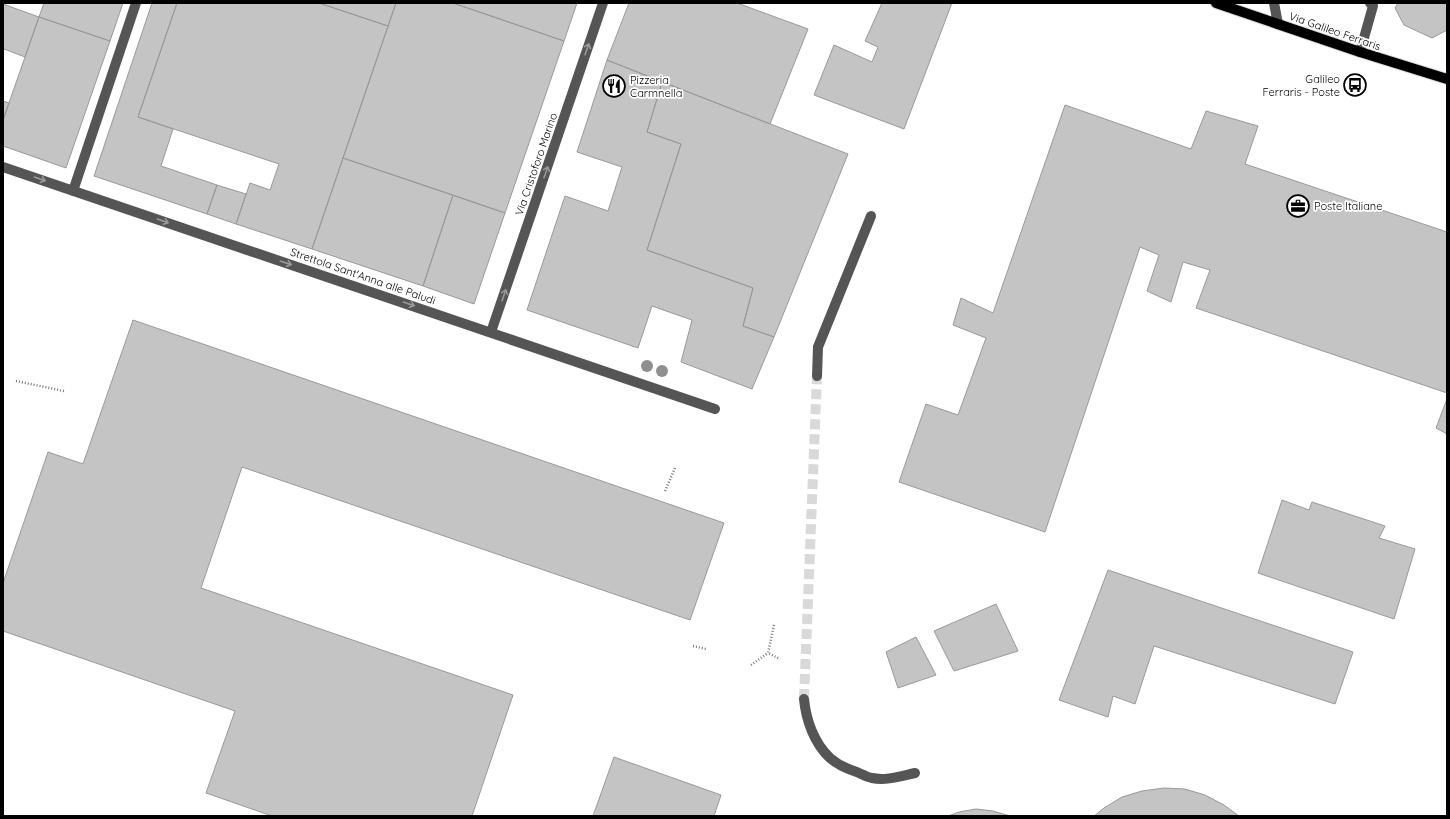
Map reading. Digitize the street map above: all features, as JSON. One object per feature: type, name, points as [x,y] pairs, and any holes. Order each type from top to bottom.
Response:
[{"type":"main road","name":"Via Galileo Ferraris","points":[[1216,3],[1447,80]]},
{"type":"street","points":[[73,191],[136,3]]},
{"type":"street","name":"Via Cristoforo Marino","points":[[492,332],[603,3]]},
{"type":"street","points":[[1274,3],[1278,24]]},
{"type":"street","points":[[1360,52],[1373,6],[1370,3]]},
{"type":"street","name":"Strettola Sant'Anna alle Paludi","points":[[3,167],[715,409]]},
{"type":"street","points":[[817,376],[818,347],[872,216]]},
{"type":"street","points":[[804,699],[805,714],[819,744],[829,757],[841,766],[872,778],[891,778],[915,773]]},
{"type":"path","points":[[16,381],[64,391]]},
{"type":"path","points":[[665,491],[675,468]]},
{"type":"path","points":[[751,665],[768,653],[774,625]]},
{"type":"path","points":[[693,646],[706,650]]},
{"type":"path","points":[[768,653],[780,659]]},
{"type":"building","points":[[44,3],[123,3],[110,41],[39,17]]},
{"type":"building","points":[[152,3],[177,3],[138,117],[173,129],[161,166],[217,185],[207,214],[94,176]]},
{"type":"building","points":[[177,3],[319,3],[388,26],[312,249],[236,224],[250,183],[270,190],[279,164],[138,117]]},
{"type":"building","points":[[319,3],[396,3],[388,26]]},
{"type":"building","points":[[396,3],[453,3],[564,41],[505,213],[343,158]]},
{"type":"building","points":[[453,3],[577,3],[564,41]]},
{"type":"building","points":[[629,3],[737,3],[808,29],[770,124],[607,60]]},
{"type":"building","points":[[882,3],[952,3],[904,129],[814,95],[834,45],[872,62],[878,47],[865,41]]},
{"type":"building","points":[[1398,3],[1447,3],[1447,30],[1432,38],[1404,25],[1395,8]]},
{"type":"building","points":[[3,4],[39,17],[25,57],[4,49],[3,51]]},
{"type":"building","points":[[39,17],[110,41],[66,168],[3,146],[3,120]]},
{"type":"building","points":[[607,60],[662,82],[647,132],[681,144],[647,250],[753,288],[743,326],[774,337],[752,389],[681,362],[692,320],[652,306],[638,348],[527,310],[565,196],[608,211],[622,167],[577,152]]},
{"type":"building","points":[[662,82],[848,154],[774,337],[743,326],[753,288],[647,250],[681,144],[647,132]]},
{"type":"building","points":[[3,101],[9,103],[3,120]]},
{"type":"building","points":[[1065,105],[1191,149],[1206,111],[1258,126],[1245,164],[1447,232],[1447,393],[1196,308],[1210,270],[1183,262],[1171,302],[1147,291],[1159,255],[1140,247],[1045,532],[899,482],[926,404],[958,415],[986,338],[953,325],[961,298],[993,313]]},
{"type":"building","points":[[343,158],[453,195],[423,286],[312,249]]},
{"type":"building","points":[[217,185],[246,194],[236,224],[207,214]]},
{"type":"building","points":[[453,195],[505,213],[474,304],[423,286]]},
{"type":"building","points":[[133,320],[724,523],[690,620],[242,467],[201,588],[513,695],[472,816],[272,816],[206,793],[235,711],[3,631],[3,583],[48,452],[83,464]]},
{"type":"building","points":[[1447,399],[1447,434],[1436,428]]},
{"type":"building","points":[[1282,500],[1309,510],[1312,502],[1385,526],[1379,538],[1415,549],[1394,619],[1258,573]]},
{"type":"building","points":[[1108,570],[1353,652],[1335,704],[1154,646],[1135,704],[1113,696],[1108,717],[1059,700]]},
{"type":"building","points":[[996,604],[1018,651],[954,671],[934,631]]},
{"type":"building","points":[[916,637],[936,675],[898,688],[886,652]]},
{"type":"building","points":[[614,757],[721,795],[714,816],[593,816]]},
{"type":"building","points":[[1164,788],[1185,789],[1205,795],[1224,805],[1239,816],[1094,816],[1122,797],[1142,791]]},
{"type":"building","points":[[976,809],[993,811],[1010,816],[948,816],[959,812]]},
{"type":"tunnel","points":[[804,699],[817,376]]},
{"type":"place","name":"Galileo Ferraris - Poste","points":[[1355,85]]},
{"type":"place","name":"Pizzeria Carmnella","points":[[614,86]]},
{"type":"place","name":"Poste Italiane","points":[[1298,206]]}]
